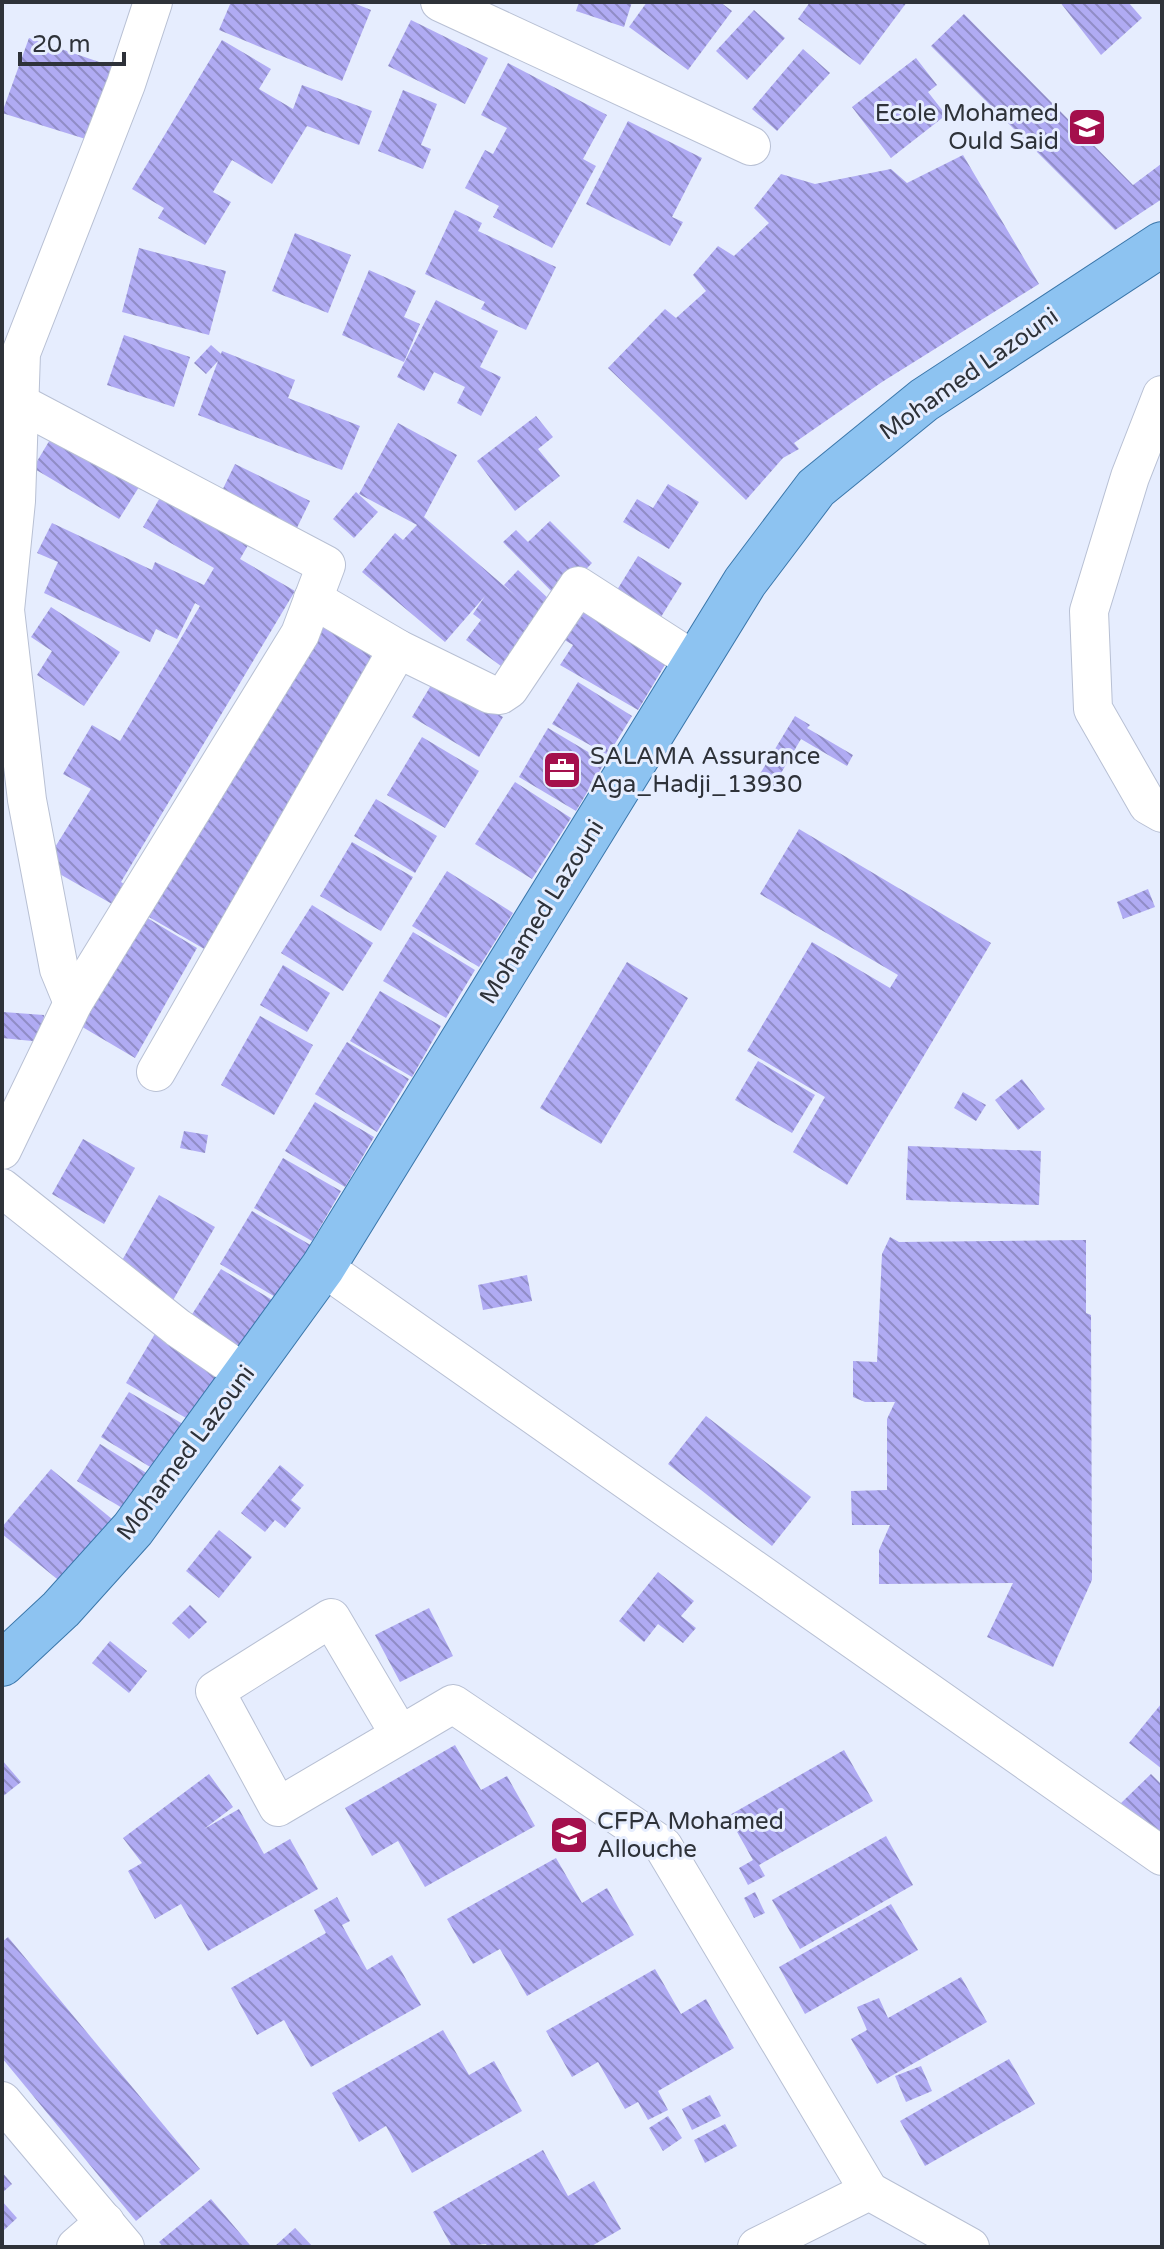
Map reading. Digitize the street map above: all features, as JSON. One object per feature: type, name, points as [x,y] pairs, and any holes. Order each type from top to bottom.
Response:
[{"type":"main road","name":"Mohamed Lazouni","points":[[2,1664],[61,1609],[133,1529],[323,1267],[745,582],[816,488],[924,400],[1162,244]]},
{"type":"street","points":[[73,1003],[59,969],[27,800],[5,610],[16,501],[21,353],[126,84],[153,2]]},
{"type":"street","points":[[440,2],[751,146]]},
{"type":"street","points":[[1162,395],[1130,477],[1089,611],[1093,709],[1148,805],[1162,813]]},
{"type":"street","points":[[2,1150],[73,1003],[300,634],[326,565],[19,403]]},
{"type":"street","points":[[313,599],[398,649],[490,694],[500,695],[509,689],[578,586],[696,662]]},
{"type":"street","points":[[156,1072],[398,649]]},
{"type":"street","points":[[2,1188],[178,1328],[245,1374]]},
{"type":"street","points":[[323,1267],[1162,1856]]},
{"type":"street","points":[[400,1735],[331,1618],[215,1691],[278,1807],[453,1704],[663,1846],[869,2191],[970,2247]]},
{"type":"street","points":[[2,2101],[115,2234],[76,2247]]},
{"type":"street","points":[[757,2247],[869,2191]]},
{"type":"building","points":[[231,2],[351,2],[371,10],[342,81],[219,30]]},
{"type":"building","points":[[579,2],[632,2],[624,27],[576,11]]},
{"type":"building","points":[[647,2],[720,2],[732,11],[688,70],[629,27]]},
{"type":"building","points":[[810,2],[907,2],[860,65],[798,19]]},
{"type":"building","points":[[1060,2],[1128,2],[1142,18],[1101,55]]},
{"type":"building","points":[[754,10],[785,38],[747,80],[716,51]]},
{"type":"building","points":[[964,14],[1133,185],[1161,164],[1162,199],[1115,230],[931,46]]},
{"type":"building","points":[[411,20],[488,58],[465,104],[388,66]]},
{"type":"building","points":[[29,38],[146,78],[121,150],[2,113]]},
{"type":"building","points":[[222,40],[271,69],[259,89],[293,109],[302,85],[372,111],[359,145],[307,126],[272,184],[232,160],[213,192],[231,202],[205,245],[158,218],[164,208],[132,189]]},
{"type":"building","points":[[803,49],[830,73],[777,131],[752,109]]},
{"type":"building","points":[[916,58],[937,85],[928,92],[946,115],[891,158],[852,107]]},
{"type":"building","points":[[508,63],[607,115],[583,159],[596,166],[552,248],[493,217],[499,206],[465,188],[485,150],[493,154],[507,128],[481,115]]},
{"type":"building","points":[[403,90],[437,104],[421,145],[431,149],[423,169],[378,151]]},
{"type":"building","points":[[628,121],[702,158],[672,217],[683,222],[670,246],[586,204]]},
{"type":"building","points":[[963,155],[1039,284],[882,382],[794,443],[799,449],[783,458],[746,500],[608,368],[665,309],[676,318],[706,291],[693,275],[718,246],[734,256],[769,223],[754,208],[781,174],[815,184],[891,169],[907,183]]},
{"type":"building","points":[[455,210],[482,223],[478,231],[556,267],[526,330],[481,309],[485,302],[425,274]]},
{"type":"building","points":[[295,233],[351,255],[328,313],[272,291]]},
{"type":"building","points":[[139,248],[226,271],[209,335],[122,312]]},
{"type":"building","points":[[369,270],[416,291],[404,317],[420,324],[404,362],[342,335]]},
{"type":"building","points":[[436,300],[498,331],[480,367],[501,377],[481,416],[457,403],[465,387],[434,372],[424,391],[397,377]]},
{"type":"building","points":[[124,335],[190,357],[174,407],[107,385]]},
{"type":"building","points":[[211,345],[221,354],[222,351],[295,380],[288,398],[360,426],[342,470],[198,415],[218,361],[206,374],[194,363]]},
{"type":"building","points":[[536,416],[553,437],[538,449],[560,476],[515,511],[477,461]]},
{"type":"building","points":[[398,423],[457,455],[424,517],[517,597],[504,585],[518,570],[551,601],[509,672],[466,640],[481,620],[473,614],[485,596],[445,642],[362,572],[395,533],[403,540],[417,525],[359,494]]},
{"type":"building","points":[[57,428],[144,479],[119,519],[33,468]]},
{"type":"building","points":[[235,464],[310,501],[292,538],[217,501]]},
{"type":"building","points":[[668,484],[699,502],[669,549],[623,522],[637,499],[653,508]]},
{"type":"building","points":[[165,489],[251,540],[240,559],[295,591],[121,882],[124,884],[112,904],[44,865],[91,789],[63,774],[92,725],[120,741],[200,606],[195,603],[177,639],[156,629],[150,642],[44,593],[58,562],[37,553],[52,523],[152,570],[155,562],[204,585],[214,568],[143,527]]},
{"type":"building","points":[[356,492],[378,512],[354,538],[333,519]]},
{"type":"building","points":[[550,521],[592,563],[558,598],[503,542],[516,530],[528,542]]},
{"type":"building","points":[[638,556],[682,583],[656,625],[612,598]]},
{"type":"building","points":[[577,597],[672,653],[638,710],[560,665],[573,645],[556,635]]},
{"type":"building","points":[[51,607],[120,652],[84,706],[37,675],[52,651],[31,637]]},
{"type":"building","points":[[329,616],[381,646],[206,950],[142,913]]},
{"type":"building","points":[[436,677],[503,717],[479,757],[412,717]]},
{"type":"building","points":[[578,682],[632,716],[608,755],[552,724]]},
{"type":"building","points":[[795,716],[810,725],[807,728],[853,755],[847,766],[801,739],[770,792],[755,782]]},
{"type":"building","name":"SALAMA Assurance Aga_Hadji_13930","points":[[548,728],[605,762],[576,811],[519,777]]},
{"type":"building","points":[[422,737],[479,771],[445,828],[387,795]]},
{"type":"building","points":[[515,782],[571,818],[532,879],[475,844]]},
{"type":"building","points":[[376,799],[437,836],[415,873],[354,836]]},
{"type":"building","points":[[799,829],[991,943],[847,1185],[793,1152],[825,1097],[747,1051],[812,942],[890,988],[898,975],[760,894]]},
{"type":"building","points":[[352,842],[413,877],[381,931],[320,896]]},
{"type":"building","points":[[447,871],[513,913],[479,967],[412,926]]},
{"type":"building","points":[[1148,889],[1155,907],[1123,919],[1117,902]]},
{"type":"building","points":[[312,905],[373,943],[343,991],[281,953]]},
{"type":"building","points":[[144,916],[197,948],[135,1058],[79,1025]]},
{"type":"building","points":[[413,932],[475,970],[446,1018],[383,981]]},
{"type":"building","points":[[627,962],[688,998],[601,1144],[540,1108]]},
{"type":"building","points":[[283,965],[330,993],[307,1032],[260,1005]]},
{"type":"building","points":[[380,991],[441,1026],[412,1077],[350,1041]]},
{"type":"building","points":[[3,1012],[44,1015],[42,1042],[2,1038]]},
{"type":"building","points":[[260,1016],[313,1045],[274,1115],[221,1085]]},
{"type":"building","points":[[347,1042],[409,1079],[377,1132],[315,1094]]},
{"type":"building","points":[[758,1061],[815,1095],[792,1133],[735,1100]]},
{"type":"building","points":[[1022,1079],[1045,1109],[1018,1130],[995,1100]]},
{"type":"building","points":[[963,1092],[986,1105],[976,1121],[954,1108]]},
{"type":"building","points":[[315,1102],[374,1137],[345,1187],[285,1151]]},
{"type":"building","points":[[184,1131],[208,1135],[205,1153],[180,1148]]},
{"type":"building","points":[[83,1139],[135,1168],[104,1224],[52,1194]]},
{"type":"building","points":[[908,1146],[1041,1151],[1039,1205],[906,1200]]},
{"type":"building","points":[[283,1158],[341,1191],[312,1241],[254,1208]]},
{"type":"building","points":[[159,1195],[215,1227],[172,1302],[116,1271]]},
{"type":"building","points":[[252,1211],[314,1247],[282,1301],[220,1264]]},
{"type":"building","points":[[890,1237],[899,1242],[1086,1240],[1086,1313],[1091,1315],[1092,1580],[1053,1667],[987,1637],[1013,1583],[879,1584],[879,1550],[890,1525],[852,1525],[851,1491],[887,1490],[887,1419],[895,1402],[865,1402],[853,1397],[853,1361],[877,1362],[882,1254]]},
{"type":"building","points":[[221,1269],[279,1304],[247,1354],[189,1319]]},
{"type":"building","points":[[527,1275],[532,1301],[483,1310],[478,1285]]},
{"type":"building","points":[[156,1332],[229,1373],[198,1425],[126,1383]]},
{"type":"building","points":[[129,1392],[193,1430],[165,1476],[101,1437]]},
{"type":"building","points":[[706,1416],[811,1497],[772,1546],[668,1464]]},
{"type":"building","points":[[100,1444],[156,1479],[134,1515],[77,1481]]},
{"type":"building","points":[[280,1465],[304,1485],[291,1500],[301,1508],[285,1528],[275,1520],[265,1532],[241,1513]]},
{"type":"building","points":[[51,1469],[112,1519],[62,1583],[2,1534],[2,1527]]},
{"type":"building","points":[[219,1530],[252,1557],[219,1598],[186,1571]]},
{"type":"building","points":[[658,1572],[694,1601],[681,1616],[696,1628],[683,1643],[658,1624],[644,1642],[619,1621]]},
{"type":"building","points":[[190,1605],[207,1622],[189,1639],[172,1623]]},
{"type":"building","points":[[429,1608],[453,1656],[400,1682],[375,1635]]},
{"type":"building","points":[[110,1641],[147,1671],[129,1693],[92,1663]]},
{"type":"building","points":[[1162,1703],[1162,1769],[1129,1743]]},
{"type":"building","points":[[455,1745],[481,1790],[507,1776],[535,1826],[425,1887],[398,1841],[372,1856],[345,1808]]},
{"type":"building","points":[[844,1750],[873,1801],[759,1865],[765,1876],[748,1885],[739,1868],[753,1860],[728,1816]]},
{"type":"building","points":[[2,1760],[21,1782],[2,1797]]},
{"type":"building","points":[[209,1774],[233,1807],[204,1829],[239,1809],[264,1854],[290,1839],[318,1889],[208,1951],[181,1904],[155,1919],[128,1871],[142,1863],[123,1838]]},
{"type":"building","points":[[1151,1774],[1162,1785],[1162,1830],[1153,1839],[1119,1805]]},
{"type":"building","points":[[886,1836],[913,1885],[800,1949],[772,1900]]},
{"type":"building","points":[[556,1858],[582,1903],[607,1888],[634,1935],[527,1996],[500,1949],[473,1964],[447,1919]]},
{"type":"building","points":[[755,1892],[765,1913],[754,1918],[744,1898]]},
{"type":"building","points":[[337,1897],[350,1921],[342,1925],[367,1970],[392,1955],[421,2005],[311,2067],[284,2020],[257,2035],[231,1988],[326,1933],[314,1910]]},
{"type":"building","points":[[891,1904],[918,1950],[805,2014],[779,1967]]},
{"type":"building","points":[[8,1937],[200,2169],[136,2221],[2,2058],[2,1942]]},
{"type":"building","points":[[655,1969],[681,2014],[706,1999],[734,2048],[658,2091],[668,2110],[648,2120],[638,2102],[625,2109],[598,2062],[572,2077],[546,2031]]},
{"type":"building","points":[[961,1977],[987,2022],[877,2084],[851,2039],[867,2030],[857,2007],[879,1998],[888,2018]]},
{"type":"building","points":[[443,2030],[469,2075],[494,2061],[522,2111],[412,2173],[386,2126],[359,2142],[332,2093]]},
{"type":"building","points":[[1009,2059],[1035,2104],[925,2166],[900,2121]]},
{"type":"building","points":[[921,2066],[932,2091],[906,2102],[895,2076]]},
{"type":"building","points":[[710,2095],[721,2116],[692,2130],[682,2109]]},
{"type":"building","points":[[668,2116],[682,2138],[663,2151],[649,2128]]},
{"type":"building","points":[[725,2124],[737,2146],[705,2163],[694,2140]]},
{"type":"building","points":[[543,2150],[568,2196],[594,2181],[621,2229],[590,2247],[488,2247],[486,2244],[452,2247],[433,2212]]},
{"type":"building","points":[[2,2172],[12,2184],[2,2193]]},
{"type":"building","points":[[211,2199],[250,2245],[163,2247],[159,2242]]},
{"type":"building","points":[[2,2201],[17,2218],[2,2232]]},
{"type":"building","points":[[295,2228],[313,2247],[274,2247]]},
{"type":"place","name":"Ecole Mohamed Ould Said","points":[[1087,127]]},
{"type":"place","name":"SALAMA Assurance Aga_Hadji_13930","points":[[562,770]]},
{"type":"place","name":"CFPA Mohamed Allouche","points":[[569,1835]]}]
